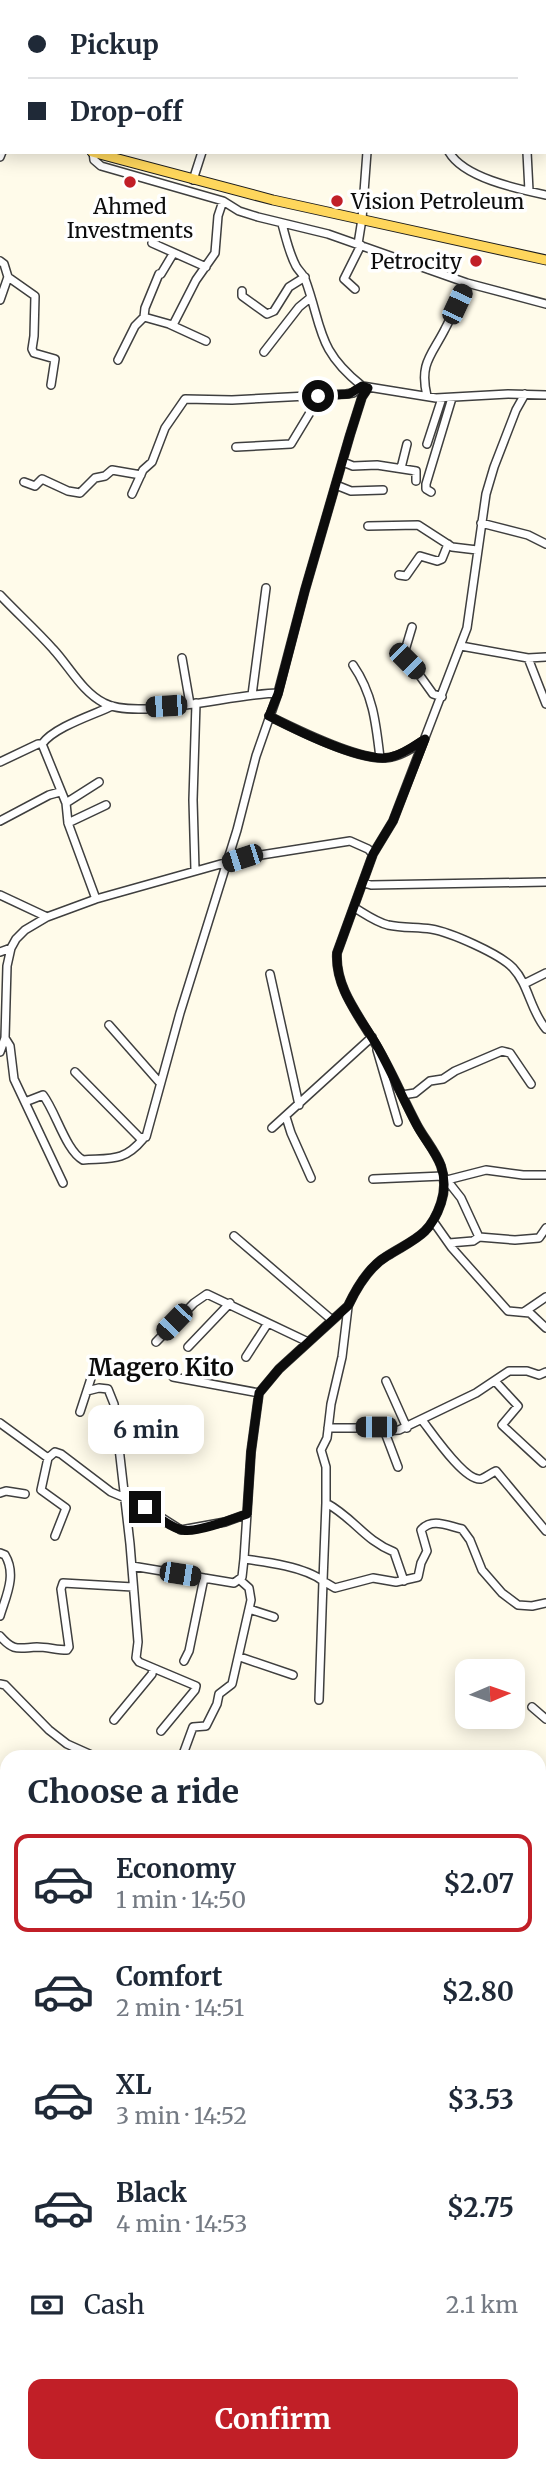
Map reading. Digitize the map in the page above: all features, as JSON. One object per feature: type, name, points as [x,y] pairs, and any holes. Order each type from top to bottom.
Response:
[{"type":"main road","points":[[100,154],[194,180],[546,260]]},
{"type":"street","points":[[93,154],[94,160],[101,166],[223,201],[239,211],[282,224],[328,234],[467,283],[546,304]]},
{"type":"street","points":[[194,180],[201,154]]},
{"type":"street","points":[[355,289],[344,279],[360,245],[366,154]]},
{"type":"street","points":[[450,154],[474,173],[546,195]]},
{"type":"street","points":[[527,154],[530,191]]},
{"type":"street","points":[[173,325],[196,280],[215,253],[218,216],[223,201]]},
{"type":"street","points":[[282,224],[297,269],[304,277],[320,333],[330,353],[347,374],[365,387],[442,398],[546,395]]},
{"type":"street","points":[[152,243],[206,267]]},
{"type":"street","points":[[118,360],[135,326],[144,317],[145,308],[160,274],[173,254]]},
{"type":"street","points":[[0,261],[4,264],[8,277],[0,300]]},
{"type":"street","points":[[8,277],[35,296],[32,349],[34,353],[55,359],[51,385]]},
{"type":"street","points":[[242,291],[242,296],[267,314],[274,311],[289,287],[304,277]]},
{"type":"street","points":[[427,396],[424,385],[429,354],[445,329],[467,283]]},
{"type":"street","points":[[264,352],[299,307],[310,298]]},
{"type":"street","points":[[144,317],[173,325],[206,341]]},
{"type":"street","points":[[132,494],[143,470],[152,462],[165,428],[186,399],[320,396],[349,394],[365,387]]},
{"type":"street","points":[[25,1102],[43,1095],[78,1158],[83,1160],[124,1156],[146,1138],[269,716],[278,694],[305,590],[365,387]]},
{"type":"street","points":[[479,1237],[461,1198],[445,1178],[439,1160],[377,1046],[349,1002],[337,970],[337,953],[373,854],[393,821],[461,646],[470,619],[481,523],[494,467],[525,394]]},
{"type":"street","points":[[236,447],[290,444],[320,396]]},
{"type":"street","points":[[426,444],[442,398]]},
{"type":"street","points":[[431,492],[426,489],[426,484],[452,398]]},
{"type":"street","points":[[401,468],[407,444]]},
{"type":"street","points":[[342,462],[353,466],[377,465],[416,471],[416,481]]},
{"type":"street","points":[[24,482],[35,486],[40,480],[44,480],[68,491],[80,493],[95,478],[105,476],[113,470],[141,475]]},
{"type":"street","points":[[336,485],[351,491],[383,490]]},
{"type":"street","points":[[481,523],[528,535],[546,544]]},
{"type":"street","points":[[368,526],[418,526],[455,548],[477,550]]},
{"type":"street","points":[[399,575],[406,576],[420,556],[437,561],[442,559],[448,544]]},
{"type":"street","points":[[251,695],[266,587]]},
{"type":"street","points":[[0,595],[52,648],[92,695],[112,706],[134,708],[193,704],[251,695],[278,694]]},
{"type":"street","points":[[412,627],[402,657],[433,694],[442,697]]},
{"type":"street","points":[[461,646],[528,658],[546,657]]},
{"type":"street","points":[[182,658],[193,704],[195,870]]},
{"type":"street","points":[[528,658],[546,704]]},
{"type":"street","points":[[353,665],[365,683],[375,718],[380,758]]},
{"type":"street","points":[[96,899],[68,823],[66,803],[43,744],[46,738],[64,728],[112,706]]},
{"type":"street","points":[[269,716],[325,742],[380,758],[403,753],[425,739]]},
{"type":"street","points":[[0,762],[43,744]]},
{"type":"street","points":[[66,803],[99,782]]},
{"type":"street","points":[[0,821],[49,794],[61,792]]},
{"type":"street","points":[[68,823],[106,805]]},
{"type":"street","points":[[0,1052],[5,1038],[7,966],[11,948],[25,930],[47,917],[96,899],[242,858],[350,841],[373,854]]},
{"type":"street","points":[[364,883],[546,881]]},
{"type":"street","points":[[0,895],[47,917]]},
{"type":"street","points":[[355,908],[386,925],[433,929],[461,939],[512,967],[524,984],[537,1019],[546,1029]]},
{"type":"street","points":[[0,952],[11,948]]},
{"type":"street","points":[[524,984],[546,973]]},
{"type":"street","points":[[270,974],[299,1105]]},
{"type":"street","points":[[109,1025],[160,1083]]},
{"type":"street","points":[[272,1128],[372,1037]]},
{"type":"street","points":[[5,1038],[10,1046],[14,1079],[63,1183]]},
{"type":"street","points":[[377,1046],[378,1058],[398,1122]]},
{"type":"street","points":[[402,1095],[415,1093],[429,1080],[443,1079],[502,1051],[510,1053],[531,1084]]},
{"type":"street","points":[[75,1072],[143,1139]]},
{"type":"street","points":[[286,1116],[311,1178]]},
{"type":"street","points":[[373,1179],[445,1178],[486,1170],[546,1175]]},
{"type":"street","points":[[240,1580],[259,1393],[279,1369],[348,1306],[379,1263],[421,1237],[433,1222],[442,1201],[445,1178]]},
{"type":"street","points":[[433,1222],[508,1311],[534,1315],[546,1328]]},
{"type":"street","points":[[449,1243],[473,1241],[479,1237],[515,1240],[539,1238],[546,1228]]},
{"type":"street","points":[[234,1236],[332,1320]]},
{"type":"street","points":[[156,1342],[202,1296],[212,1295],[308,1342]]},
{"type":"street","points":[[524,1312],[546,1297]]},
{"type":"street","points":[[188,1347],[230,1303]]},
{"type":"street","points":[[318,1700],[326,1503],[326,1467],[321,1450],[327,1438],[348,1306]]},
{"type":"street","points":[[246,1357],[268,1323]]},
{"type":"street","points":[[80,1412],[95,1366]]},
{"type":"street","points":[[328,1428],[407,1428],[477,1393],[509,1371],[527,1371],[539,1375],[546,1372]]},
{"type":"street","points":[[173,1377],[259,1393]]},
{"type":"street","points":[[386,1381],[407,1428]]},
{"type":"street","points":[[495,1381],[518,1406],[502,1425],[543,1462]]},
{"type":"street","points":[[88,1391],[105,1388],[112,1396],[132,1566],[138,1642],[136,1658],[196,1686],[162,1731]]},
{"type":"street","points":[[422,1420],[458,1467],[476,1479],[496,1471],[546,1531]]},
{"type":"street","points":[[0,1423],[48,1458]]},
{"type":"street","points":[[384,1430],[398,1467]]},
{"type":"street","points":[[55,1536],[66,1508],[42,1492],[44,1471],[52,1453],[61,1454],[102,1485],[185,1531],[247,1514]]},
{"type":"street","points":[[0,1493],[6,1491],[25,1494]]},
{"type":"street","points":[[326,1503],[343,1512],[367,1538],[394,1552],[404,1581]]},
{"type":"street","points":[[244,1559],[315,1575],[339,1588],[373,1578],[391,1582],[404,1581],[414,1579],[420,1574],[421,1563],[427,1551],[421,1530],[433,1522],[462,1529],[486,1577],[518,1605],[546,1603]]},
{"type":"street","points":[[0,1553],[5,1555],[9,1562],[12,1575],[0,1616]]},
{"type":"street","points":[[132,1566],[229,1582],[240,1580],[251,1592],[240,1657],[232,1684],[219,1694],[206,1726],[193,1727],[185,1750]]},
{"type":"street","points":[[184,1661],[189,1651],[204,1578]]},
{"type":"street","points":[[0,1636],[13,1648],[67,1650],[69,1647],[61,1590],[63,1583],[133,1587]]},
{"type":"street","points":[[249,1609],[274,1617]]},
{"type":"street","points":[[240,1657],[293,1675]]},
{"type":"street","points":[[114,1720],[152,1674],[153,1668]]},
{"type":"street","points":[[0,1684],[5,1685],[49,1730],[66,1744],[80,1750]]},
{"type":"street","points":[[531,1707],[546,1720]]},
{"type":"place","name":"Ahmed Investments","points":[[130,182]]},
{"type":"place","name":"Vision Petroleum","points":[[337,201]]},
{"type":"place","name":"Petrocity","points":[[476,261]]},
{"type":"district","name":"Magero Kito","points":[[161,1367]]},
{"type":"route","points":[[145,1507],[185,1531],[247,1514],[251,1452],[259,1393],[279,1369],[348,1306],[371,1271],[386,1256],[421,1237],[429,1229],[444,1191],[439,1160],[419,1129],[377,1046],[349,1002],[336,963],[337,953],[373,854],[393,821],[425,739],[403,753],[383,759],[375,758],[325,742],[269,716],[278,694],[350,435],[362,397],[368,388],[362,386],[349,394],[318,396]]}]
